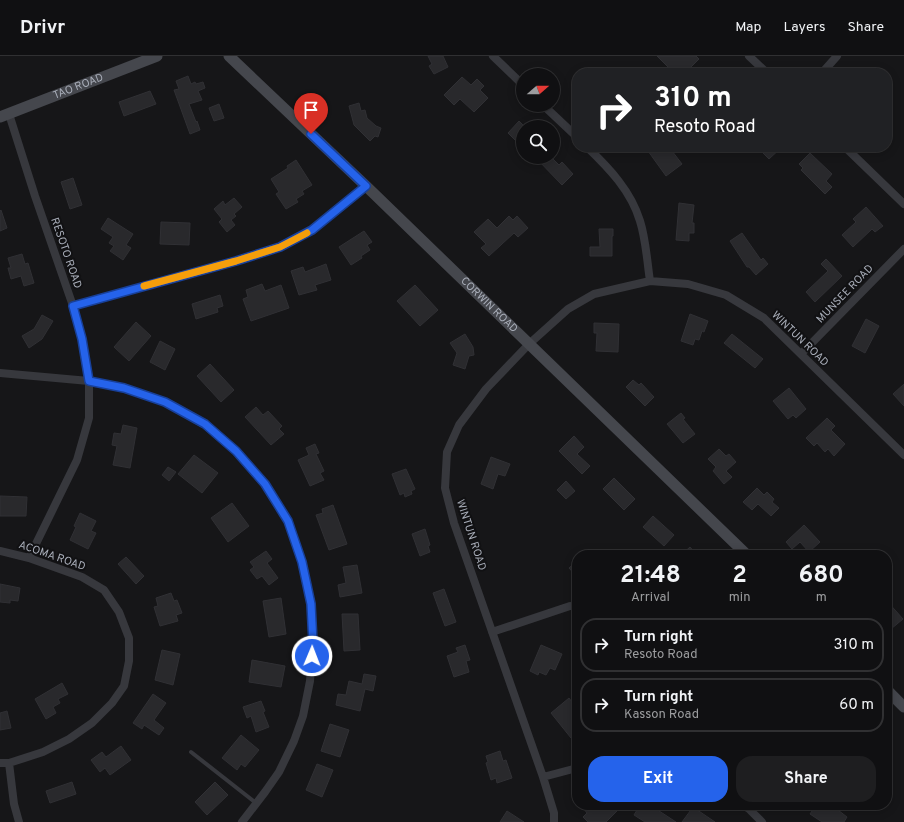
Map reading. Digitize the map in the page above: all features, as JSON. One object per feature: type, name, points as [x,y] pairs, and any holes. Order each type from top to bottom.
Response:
[{"type":"main road","name":"TAO ROAD","points":[[4,115],[157,56]]},
{"type":"main road","name":"CORWIN ROAD","points":[[229,56],[366,186],[742,550]]},
{"type":"main road","points":[[892,695],[904,706]]},
{"type":"street","points":[[492,56],[516,78]]},
{"type":"street","points":[[750,56],[762,68]]},
{"type":"street","points":[[826,68],[837,56]]},
{"type":"street","points":[[551,112],[572,132]]},
{"type":"street","name":"RESOTO ROAD","points":[[4,115],[35,196],[73,306],[82,339],[89,381],[88,418],[77,460],[29,558]]},
{"type":"street","points":[[592,152],[620,182],[632,201],[640,221],[643,234],[650,281]]},
{"type":"street","points":[[850,152],[904,204]]},
{"type":"street","points":[[73,306],[236,261],[280,247],[312,230],[366,186]]},
{"type":"street","name":"MUNSEE ROAD","points":[[801,354],[904,249]]},
{"type":"street","name":"WINTUN ROAD","points":[[554,822],[554,814],[543,777],[454,523],[445,488],[447,452],[459,425],[486,389],[529,344],[568,309],[594,294],[650,281],[688,284],[726,295],[764,318],[904,455]]},
{"type":"street","points":[[0,373],[89,381],[124,388],[165,402],[205,424],[236,451],[265,484],[288,521],[302,562],[311,604],[313,643],[310,681],[303,716],[294,741],[279,772],[242,822]]},
{"type":"street","name":"ACOMA ROAD","points":[[0,551],[29,558],[82,577],[104,590],[119,612],[129,638],[129,662],[124,686],[112,704],[92,722],[69,739],[44,752],[9,763],[0,763]]},
{"type":"street","points":[[492,632],[570,606]]},
{"type":"street","points":[[9,763],[14,804],[19,822]]},
{"type":"street","points":[[543,777],[572,769]]},
{"type":"street","points":[[749,810],[762,822]]},
{"type":"lane","points":[[191,752],[257,803]]},
{"type":"building","points":[[428,56],[443,56],[448,67],[434,74],[429,66],[432,64]]},
{"type":"building","points":[[657,56],[696,56],[699,59],[690,68],[669,68]]},
{"type":"building","points":[[188,76],[191,84],[195,82],[196,84],[203,82],[205,88],[198,91],[202,100],[189,104],[200,130],[190,134],[174,90],[179,89],[176,81]]},
{"type":"building","points":[[462,77],[471,85],[477,79],[484,86],[480,90],[488,98],[474,112],[460,99],[454,105],[444,95]]},
{"type":"building","points":[[150,91],[156,104],[124,116],[119,102]]},
{"type":"building","points":[[359,103],[361,111],[365,110],[367,118],[376,126],[381,128],[378,137],[375,136],[370,141],[354,125],[349,106]]},
{"type":"building","points":[[219,104],[224,118],[214,121],[209,108]]},
{"type":"building","points":[[516,124],[516,141],[508,133]]},
{"type":"building","points":[[649,152],[673,152],[682,164],[666,176]]},
{"type":"building","points":[[762,152],[777,152],[769,159]]},
{"type":"building","points":[[810,153],[832,174],[826,181],[832,187],[825,194],[801,170],[803,168],[799,164]]},
{"type":"building","points":[[296,160],[312,185],[302,191],[304,194],[296,199],[298,202],[286,209],[276,194],[279,192],[271,179],[288,168],[287,166]]},
{"type":"building","points":[[562,162],[573,174],[562,185],[542,164],[559,165]]},
{"type":"building","points":[[73,178],[82,205],[70,209],[61,182]]},
{"type":"building","points":[[234,198],[242,207],[234,214],[236,216],[231,220],[235,225],[227,232],[219,222],[222,219],[214,209],[223,201],[225,205]]},
{"type":"building","points":[[679,203],[694,205],[692,223],[694,223],[694,233],[689,233],[689,241],[676,240]]},
{"type":"building","points":[[866,207],[883,226],[875,232],[872,229],[853,247],[842,235],[856,222],[853,219]]},
{"type":"building","points":[[1,210],[7,228],[0,231],[0,211]]},
{"type":"building","points":[[509,216],[513,220],[517,216],[528,228],[518,237],[514,233],[489,256],[481,248],[486,244],[474,232],[488,219],[497,228]]},
{"type":"building","points":[[108,218],[133,234],[126,245],[131,248],[123,260],[110,251],[114,246],[109,243],[113,237],[101,229]]},
{"type":"building","points":[[161,222],[190,223],[189,245],[160,244]]},
{"type":"building","points":[[599,229],[613,229],[612,256],[590,256],[590,247],[600,247]]},
{"type":"building","points":[[364,231],[372,242],[367,245],[370,250],[361,256],[362,258],[351,265],[339,247]]},
{"type":"building","points":[[742,233],[761,260],[763,258],[768,264],[756,275],[749,267],[747,267],[730,241]]},
{"type":"building","points":[[22,254],[25,264],[28,263],[34,283],[24,286],[21,276],[11,279],[8,268],[11,268],[8,258]]},
{"type":"building","points":[[826,259],[842,276],[815,302],[806,292],[828,271],[821,264]]},
{"type":"building","points":[[326,264],[331,280],[315,285],[317,290],[299,295],[291,271],[303,267],[305,272]]},
{"type":"building","points":[[262,284],[265,291],[281,285],[289,308],[251,321],[243,299],[248,297],[246,290]]},
{"type":"building","points":[[415,285],[438,310],[420,326],[397,301]]},
{"type":"building","points":[[220,295],[223,306],[217,308],[218,312],[196,319],[192,304]]},
{"type":"building","points":[[690,314],[708,321],[699,340],[695,339],[693,345],[681,341]]},
{"type":"building","points":[[42,315],[53,321],[42,339],[29,348],[22,336],[34,329]]},
{"type":"building","points":[[866,319],[879,326],[865,353],[852,346]]},
{"type":"building","points":[[136,322],[151,336],[129,361],[114,347]]},
{"type":"building","points":[[594,323],[619,324],[618,352],[596,351],[597,333],[594,333]]},
{"type":"building","points":[[465,334],[473,347],[474,355],[469,356],[465,369],[453,365],[457,353],[450,343]]},
{"type":"building","points":[[732,334],[763,359],[755,368],[724,343]]},
{"type":"building","points":[[160,341],[175,349],[165,370],[150,362]]},
{"type":"building","points":[[210,364],[234,390],[221,402],[197,376]]},
{"type":"building","points":[[633,380],[639,385],[641,383],[654,397],[645,406],[626,387]]},
{"type":"building","points":[[904,384],[904,406],[893,394]]},
{"type":"building","points":[[789,388],[806,409],[796,418],[793,415],[788,419],[773,401]]},
{"type":"building","points":[[256,407],[263,415],[268,411],[282,426],[279,429],[284,434],[271,445],[245,417]]},
{"type":"building","points":[[681,413],[685,418],[683,419],[695,434],[683,443],[667,424]]},
{"type":"building","points":[[827,418],[835,426],[831,430],[845,444],[834,456],[828,449],[825,452],[817,443],[814,446],[806,438]]},
{"type":"building","points":[[123,425],[137,428],[130,468],[113,465],[117,446],[112,445],[114,433],[121,434]]},
{"type":"building","points":[[574,436],[584,447],[577,454],[590,466],[582,474],[559,451]]},
{"type":"building","points":[[315,444],[319,453],[316,454],[324,471],[320,473],[324,480],[310,486],[298,460],[309,455],[306,448]]},
{"type":"building","points":[[719,449],[726,456],[729,454],[736,462],[726,471],[732,477],[724,484],[713,471],[716,467],[708,459]]},
{"type":"building","points":[[194,455],[218,473],[202,493],[178,474]]},
{"type":"building","points":[[491,457],[510,464],[505,476],[498,474],[493,489],[481,484]]},
{"type":"building","points":[[168,467],[176,472],[169,481],[162,475]]},
{"type":"building","points":[[406,469],[415,489],[411,491],[412,494],[405,497],[404,493],[400,495],[392,474]]},
{"type":"building","points":[[614,478],[635,499],[624,510],[603,489]]},
{"type":"building","points":[[566,481],[575,491],[566,499],[557,490]]},
{"type":"building","points":[[757,488],[764,495],[767,492],[774,499],[772,502],[779,508],[771,516],[758,504],[752,510],[743,502]]},
{"type":"building","points":[[0,496],[27,497],[26,516],[0,516]]},
{"type":"building","points":[[232,503],[249,526],[228,542],[211,518]]},
{"type":"building","points":[[333,505],[347,544],[329,550],[316,515],[323,513],[322,509]]},
{"type":"building","points":[[80,513],[96,521],[91,531],[96,533],[88,549],[70,540]]},
{"type":"building","points":[[653,516],[674,535],[664,546],[643,527]]},
{"type":"building","points":[[804,525],[820,542],[811,550],[807,550],[800,542],[792,549],[786,542]]},
{"type":"building","points":[[425,529],[430,545],[428,546],[430,552],[420,556],[412,534]]},
{"type":"building","points":[[266,551],[272,559],[267,563],[278,578],[269,585],[262,576],[257,579],[250,570],[254,567],[250,562]]},
{"type":"building","points":[[126,557],[144,576],[136,584],[118,564]]},
{"type":"building","points":[[357,565],[362,593],[340,597],[338,585],[346,583],[343,567]]},
{"type":"building","points":[[0,584],[20,588],[18,601],[10,600],[10,603],[0,602]]},
{"type":"building","points":[[444,589],[456,622],[445,626],[433,593]]},
{"type":"building","points":[[171,593],[174,601],[177,600],[182,613],[176,615],[178,621],[160,626],[154,607],[158,606],[156,598]]},
{"type":"building","points":[[281,598],[286,634],[269,637],[263,601]]},
{"type":"building","points":[[892,607],[903,619],[892,628]]},
{"type":"building","points":[[342,614],[358,614],[360,650],[344,651]]},
{"type":"building","points":[[465,645],[470,660],[466,661],[469,672],[454,677],[447,656],[458,652],[456,648]]},
{"type":"building","points":[[541,645],[562,654],[555,670],[550,668],[546,675],[539,672],[538,675],[530,671]]},
{"type":"building","points":[[162,650],[180,654],[173,685],[155,680]]},
{"type":"building","points":[[252,660],[285,666],[281,687],[249,682]]},
{"type":"building","points":[[364,674],[376,676],[373,691],[365,689],[360,711],[336,705],[338,694],[346,695],[349,681],[362,684]]},
{"type":"building","points":[[62,683],[68,694],[58,699],[60,703],[53,707],[56,713],[46,719],[35,699]]},
{"type":"building","points":[[153,694],[166,703],[154,720],[164,728],[159,735],[144,725],[142,729],[133,723]]},
{"type":"building","points":[[569,698],[572,702],[572,737],[571,738],[551,713]]},
{"type":"building","points":[[261,701],[265,711],[263,712],[269,727],[256,732],[251,716],[247,718],[243,707]]},
{"type":"building","points":[[7,711],[11,728],[0,730],[0,713]]},
{"type":"building","points":[[330,724],[349,730],[340,757],[321,751]]},
{"type":"building","points":[[241,735],[259,750],[245,767],[241,764],[237,770],[222,758]]},
{"type":"building","points":[[121,746],[131,760],[110,775],[105,768],[100,772],[91,760],[102,752],[106,757]]},
{"type":"building","points":[[500,751],[503,761],[506,760],[512,778],[497,783],[496,778],[491,780],[486,763],[488,762],[486,756]]},
{"type":"building","points":[[317,764],[333,770],[322,797],[306,790]]},
{"type":"building","points":[[72,782],[76,794],[50,803],[46,791]]},
{"type":"building","points":[[215,782],[228,795],[207,815],[195,802]]},
{"type":"building","points":[[585,810],[618,810],[606,822],[588,822],[583,817],[587,813]]},
{"type":"building","points":[[637,810],[658,810],[676,822],[645,822],[634,815]]},
{"type":"building","points":[[691,810],[697,810],[715,822],[682,822]]},
{"type":"building","points":[[813,810],[838,810],[847,817],[844,822],[822,822],[810,814]]},
{"type":"building","points":[[507,811],[524,822],[500,822]]},
{"type":"slow traffic","points":[[144,286],[236,261],[280,247],[307,233]]},
{"type":"route","points":[[311,134],[366,186],[312,230],[280,247],[236,261],[73,306],[82,339],[89,381],[124,388],[165,402],[205,424],[236,451],[265,484],[288,521],[302,562],[311,604],[313,643],[312,656]]}]
